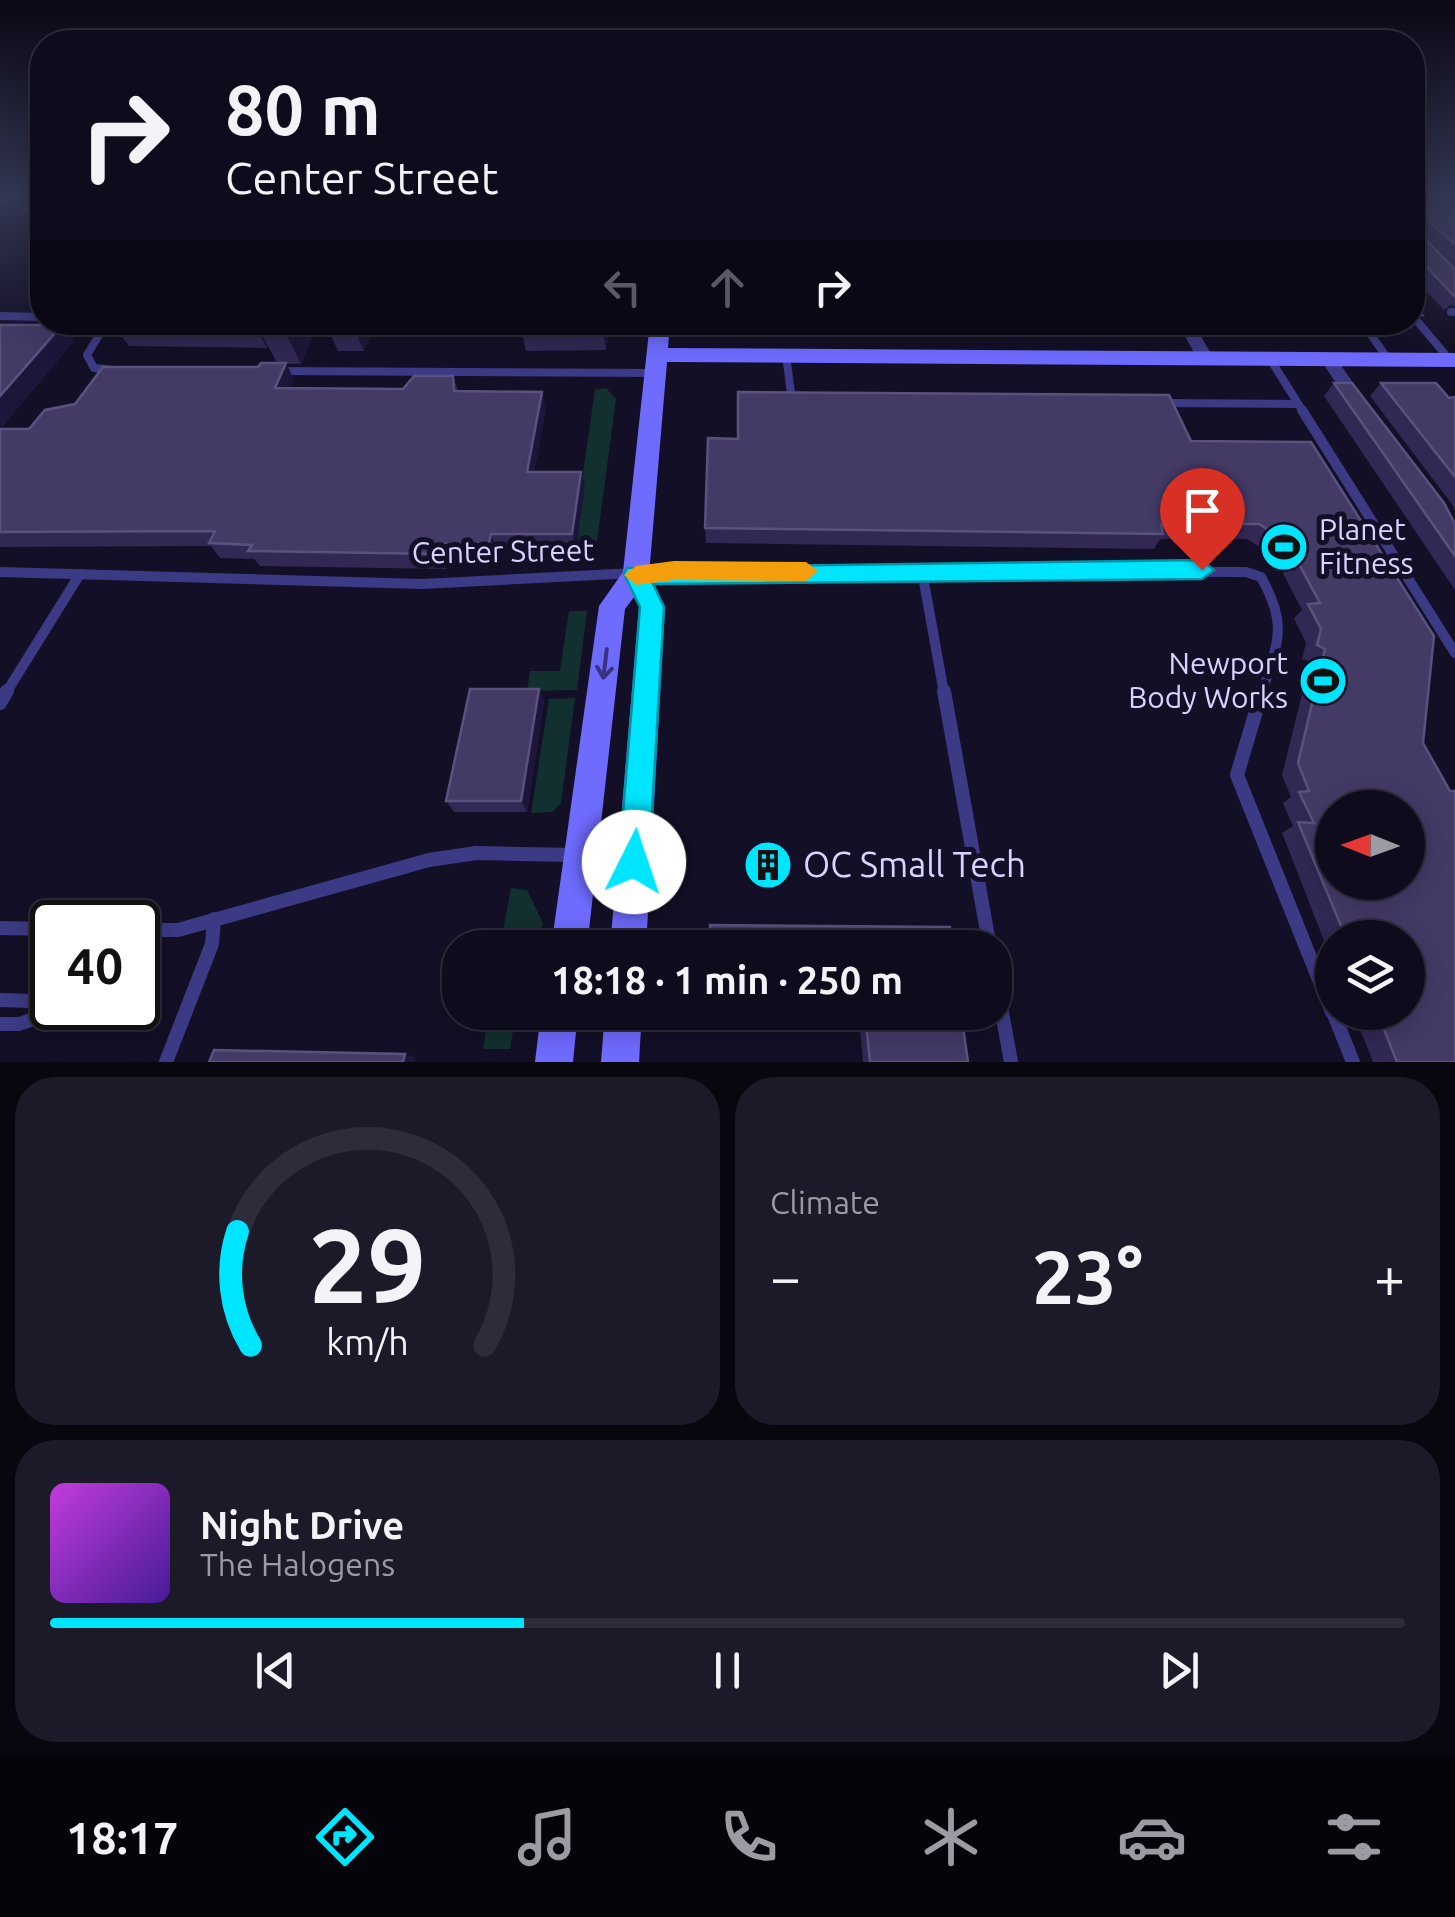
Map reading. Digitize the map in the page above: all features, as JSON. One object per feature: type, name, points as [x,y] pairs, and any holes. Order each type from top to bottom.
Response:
[{"type":"street","points":[[629,930],[652,607],[636,574],[659,335]]},
{"type":"street","points":[[1193,335],[1206,358]]},
{"type":"street","points":[[656,364],[786,356],[1453,360]]},
{"type":"street","points":[[1328,360],[1376,427]]},
{"type":"street","points":[[571,930],[612,606],[636,574]]},
{"type":"street","points":[[554,1062],[558,1030]]},
{"type":"street","points":[[620,1062],[623,1030]]},
{"type":"lane","points":[[0,316],[30,316]]},
{"type":"lane","points":[[1425,329],[1453,360]]},
{"type":"lane","points":[[100,335],[87,355],[94,368],[122,370]]},
{"type":"lane","points":[[1371,335],[1388,360]]},
{"type":"lane","points":[[786,356],[789,401],[808,401]]},
{"type":"lane","points":[[1270,359],[1455,653]]},
{"type":"lane","points":[[255,370],[656,364]]},
{"type":"lane","points":[[1161,403],[1298,404]]},
{"type":"lane","name":"Center Street","points":[[0,572],[332,582],[922,571],[1232,570],[1262,577],[1276,603],[1282,626],[1237,774],[1315,967]]},
{"type":"lane","points":[[922,571],[987,930]]},
{"type":"lane","points":[[0,703],[80,574]]},
{"type":"lane","points":[[160,930],[178,930],[429,860],[476,854],[581,855]]},
{"type":"lane","points":[[166,1062],[212,944],[214,919]]},
{"type":"lane","points":[[0,928],[30,929]]},
{"type":"lane","points":[[0,1000],[31,1001],[51,1012],[19,1024],[0,1024]]},
{"type":"lane","points":[[1005,1030],[1011,1062]]},
{"type":"lane","name":"Center Street","points":[[1340,1030],[1353,1062]]},
{"type":"green space","points":[[606,388],[616,399],[597,541],[594,547],[578,548],[581,487],[595,390]]},
{"type":"green space","points":[[569,611],[587,611],[577,690],[527,691],[530,671],[560,671]]},
{"type":"green space","points":[[575,698],[561,803],[553,812],[531,813],[549,699]]},
{"type":"green space","points":[[511,888],[527,890],[543,923],[541,930],[503,930]]},
{"type":"green space","points":[[486,1030],[513,1030],[510,1049],[483,1049]]},
{"type":"building","points":[[1425,249],[1435,249],[1455,269],[1455,297],[1426,266]]},
{"type":"building","points":[[0,325],[30,325],[30,335],[53,335],[0,396]]},
{"type":"building","points":[[261,363],[286,363],[275,388],[403,389],[414,376],[453,376],[454,391],[542,392],[527,472],[581,472],[572,534],[491,534],[489,543],[444,544],[439,554],[248,551],[252,545],[209,543],[215,531],[0,532],[0,429],[29,429],[45,410],[75,404],[103,367],[258,367]]},
{"type":"building","points":[[1334,383],[1352,383],[1444,503],[1455,524],[1455,556]]},
{"type":"building","points":[[1381,383],[1436,383],[1449,398],[1455,397],[1455,477]]},
{"type":"building","points":[[738,392],[1169,395],[1191,441],[1311,442],[1434,636],[1423,743],[1450,791],[1455,791],[1455,1062],[1397,1062],[1384,1030],[1425,1030],[1425,920],[1339,920],[1330,900],[1425,900],[1425,790],[1315,790],[1315,863],[1298,822],[1314,823],[1299,792],[1309,791],[1298,763],[1325,649],[1317,645],[1321,629],[1308,604],[1320,603],[1287,542],[1259,524],[1161,524],[1163,534],[705,528],[708,438],[738,439]]},
{"type":"building","points":[[470,689],[539,689],[521,801],[446,801]]},
{"type":"building","name":"OC Small Tech","points":[[776,851],[778,872],[760,872],[759,852]]},
{"type":"building","points":[[710,925],[950,930],[710,930]]},
{"type":"building","points":[[867,1030],[964,1030],[968,1062],[870,1062]]},
{"type":"building","points":[[214,1050],[405,1054],[403,1062],[209,1062]]},
{"type":"slow traffic","points":[[636,575],[674,571],[806,571]]},
{"type":"place","name":"Planet Fitness","points":[[1284,547]]},
{"type":"place","name":"Newport Body Works","points":[[1323,681]]},
{"type":"place","name":"OC Small Tech","points":[[768,865]]},
{"type":"route","points":[[634,862],[652,607],[636,574],[1202,570]]}]
